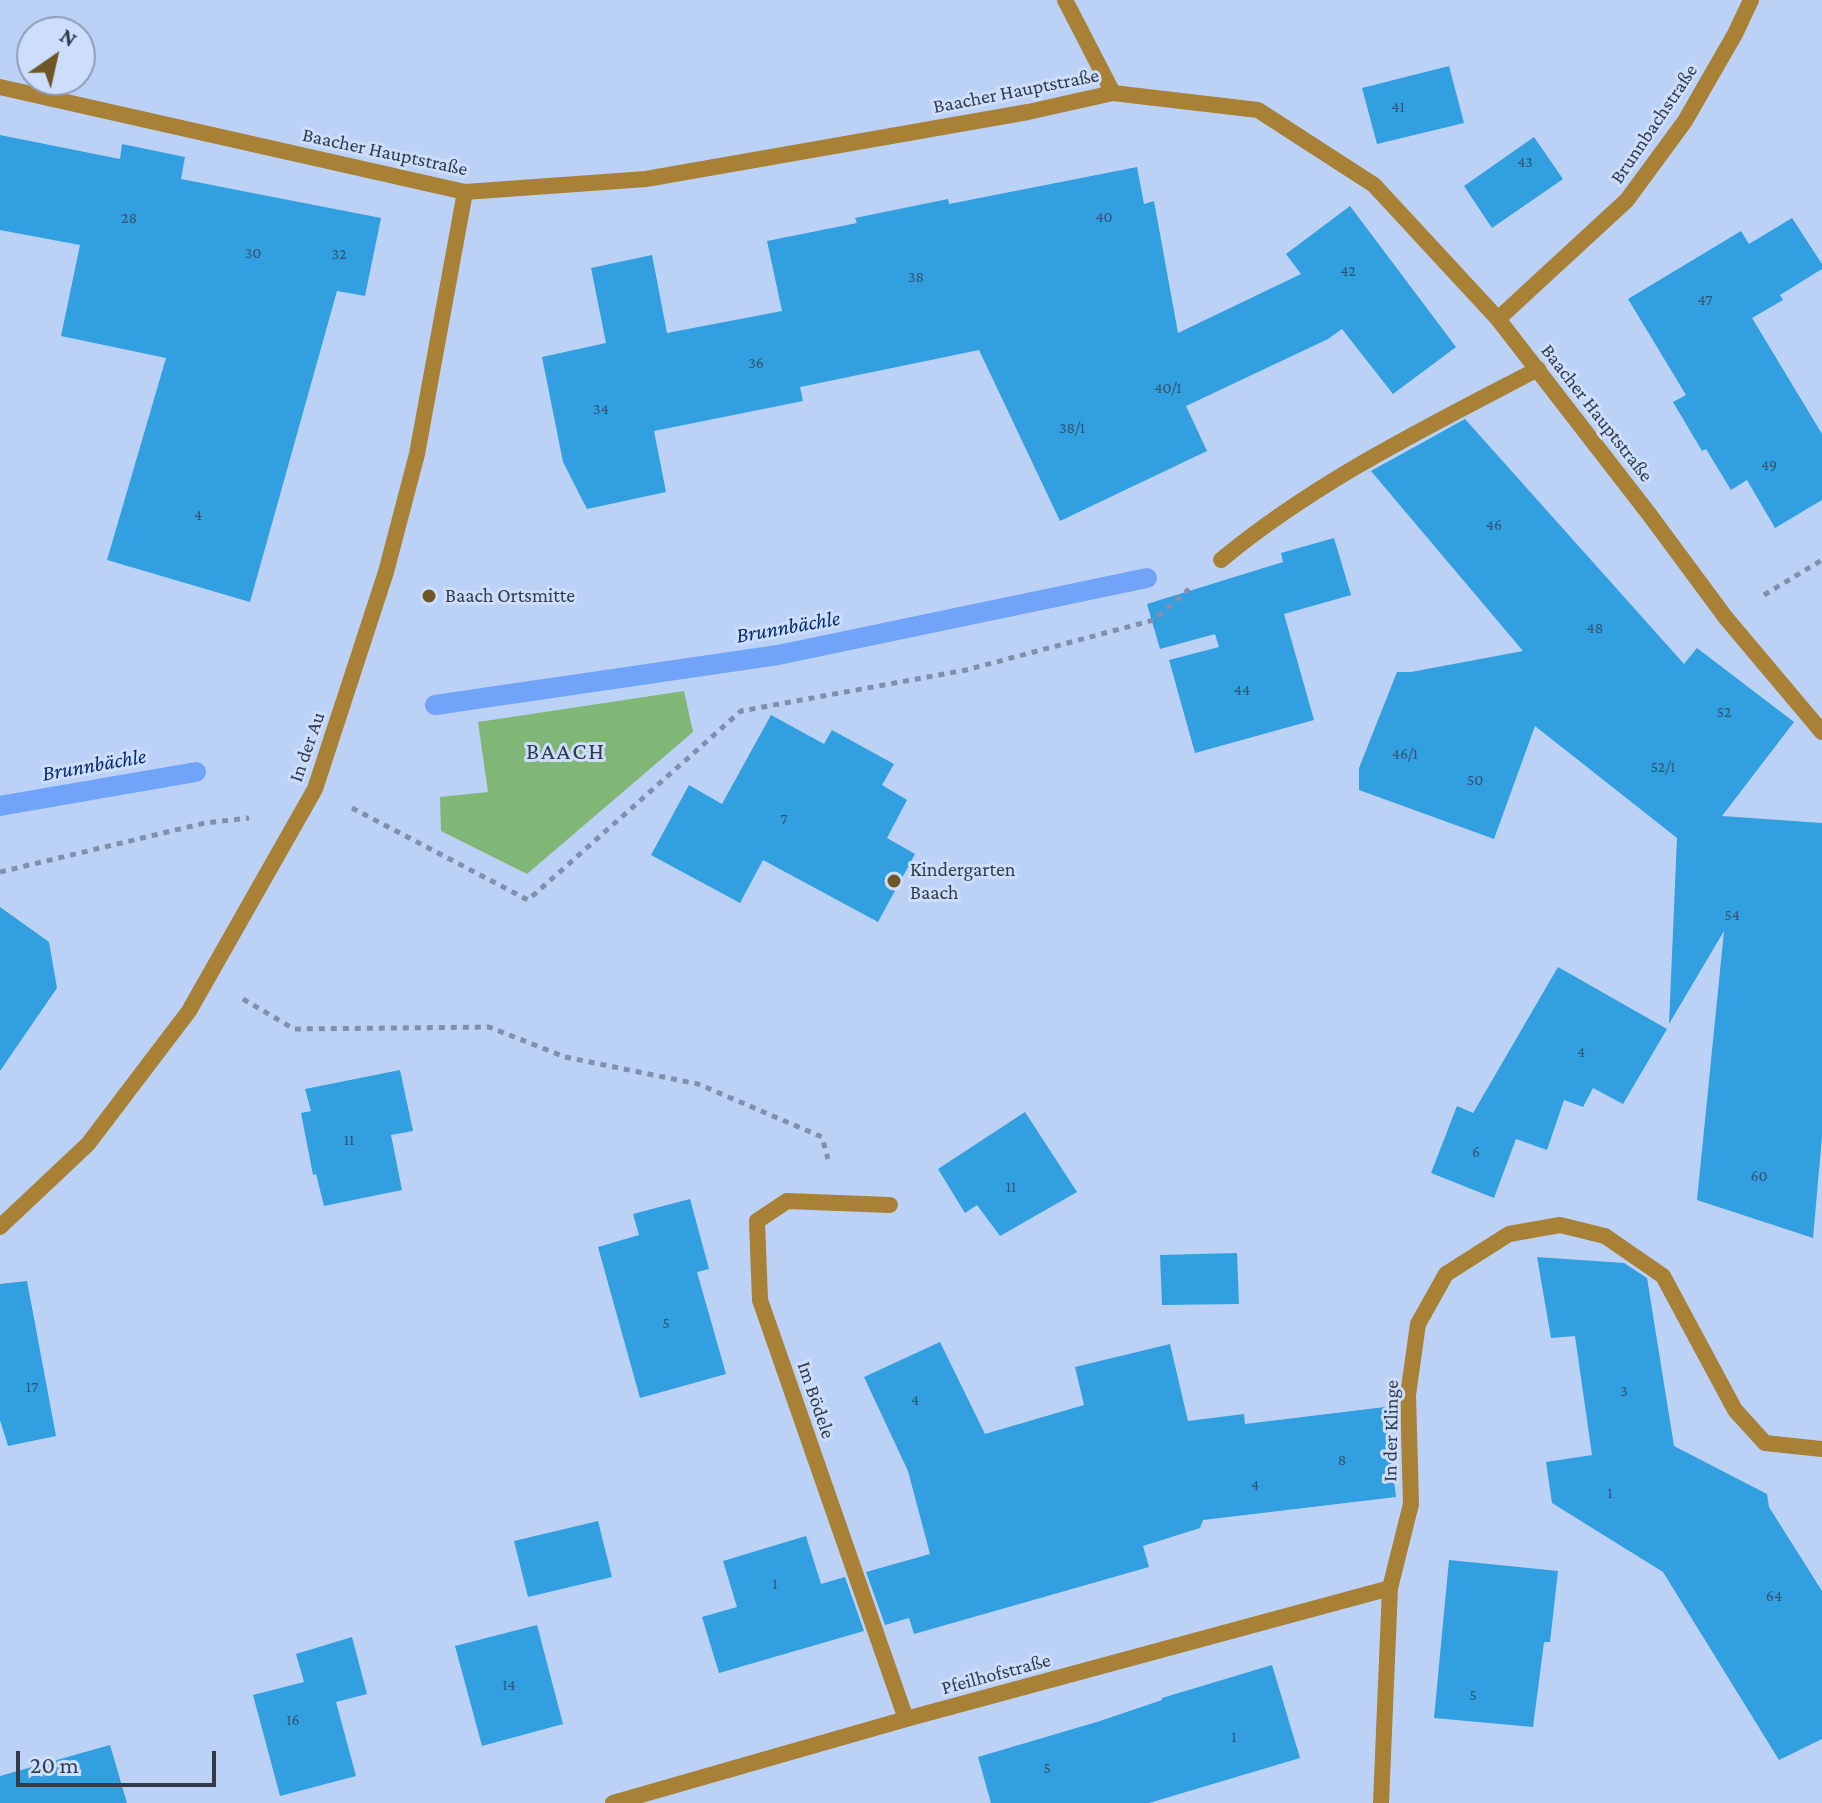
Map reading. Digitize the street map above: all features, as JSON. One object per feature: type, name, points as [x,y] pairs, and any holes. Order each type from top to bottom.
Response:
[{"type":"street","points":[[1065,0],[1113,93]]},
{"type":"street","name":"Brunnbachstraße","points":[[1498,319],[1627,200],[1685,121],[1751,0]]},
{"type":"street","name":"Baacher Hauptstraße","points":[[0,87],[465,192],[646,179],[1028,112],[1113,93],[1258,110],[1374,185],[1498,319],[1726,618],[1822,732]]},
{"type":"street","name":"In der Au","points":[[0,1227],[88,1144],[182,1021],[315,789],[386,572],[417,454],[465,192]]},
{"type":"street","points":[[1221,560],[1266,522],[1292,506],[1395,444],[1538,369]]},
{"type":"street","name":"Im Bödele","points":[[890,1205],[787,1201],[757,1221],[760,1300],[906,1719]]},
{"type":"street","name":"In der Klinge","points":[[1381,1803],[1390,1588],[1411,1504],[1408,1395],[1418,1324],[1446,1274],[1509,1234],[1560,1225],[1605,1236],[1663,1276],[1735,1410],[1765,1443],[1822,1449]]},
{"type":"street","name":"Pfeilhofstraße","points":[[613,1803],[906,1719],[1390,1588]]},
{"type":"path","points":[[315,789],[528,900],[741,711],[966,670],[1154,620],[1221,560]]},
{"type":"path","points":[[1726,618],[1822,560]]},
{"type":"path","points":[[0,872],[205,823],[304,811]]},
{"type":"path","points":[[208,978],[294,1029],[489,1027],[565,1057],[698,1084],[822,1137],[838,1202]]},
{"type":"green space","points":[[684,691],[693,732],[527,874],[441,831],[440,797],[488,792],[478,722]]},
{"type":"building","points":[[1449,66],[1464,123],[1377,144],[1362,88]]},
{"type":"building","points":[[0,135],[120,159],[122,144],[185,157],[181,179],[381,218],[365,296],[337,291],[250,602],[107,560],[166,358],[61,336],[80,245],[0,230]]},
{"type":"building","points":[[1534,137],[1563,179],[1492,228],[1464,186]]},
{"type":"building","points":[[1137,167],[1144,204],[1154,201],[1178,333],[1301,274],[1286,254],[1350,206],[1456,347],[1393,394],[1342,329],[1328,339],[1186,406],[1207,451],[1060,521],[979,350],[800,387],[803,401],[654,431],[666,492],[587,509],[563,462],[542,357],[606,343],[591,268],[652,255],[667,333],[782,311],[767,241],[857,223],[855,218],[948,199],[949,204]]},
{"type":"building","points":[[1792,218],[1822,264],[1822,269],[1780,295],[1783,300],[1752,318],[1822,434],[1822,500],[1775,528],[1747,480],[1731,490],[1706,449],[1702,451],[1673,402],[1686,395],[1628,299],[1741,231],[1749,244]]},
{"type":"building","points":[[1465,419],[1684,664],[1697,648],[1794,722],[1722,816],[1822,823],[1822,1137],[1813,1238],[1697,1200],[1724,931],[1669,1024],[1677,838],[1535,726],[1494,839],[1359,790],[1359,768],[1397,672],[1523,651],[1371,471]]},
{"type":"building","points":[[1334,538],[1351,595],[1284,614],[1314,720],[1195,753],[1169,660],[1219,647],[1215,634],[1160,649],[1147,604],[1283,562],[1281,553]]},
{"type":"building","points":[[771,715],[824,744],[832,730],[894,764],[882,785],[907,800],[887,838],[915,854],[878,922],[763,860],[740,903],[651,855],[689,785],[722,804]]},
{"type":"building","points":[[0,907],[49,942],[57,988],[0,1071]]},
{"type":"building","points":[[1558,967],[1667,1029],[1623,1104],[1593,1088],[1583,1107],[1564,1100],[1547,1150],[1516,1139],[1494,1198],[1431,1173],[1457,1106],[1473,1113]]},
{"type":"building","points":[[400,1070],[413,1131],[391,1135],[402,1190],[324,1206],[316,1174],[313,1175],[301,1113],[311,1111],[305,1089]]},
{"type":"building","points":[[1025,1112],[1077,1192],[1000,1236],[977,1205],[965,1213],[938,1169]]},
{"type":"building","points":[[690,1199],[709,1269],[697,1272],[726,1374],[640,1398],[598,1247],[639,1235],[633,1214]]},
{"type":"building","points":[[1237,1253],[1239,1304],[1162,1305],[1160,1255]]},
{"type":"building","points":[[1537,1257],[1624,1263],[1647,1278],[1674,1446],[1767,1494],[1769,1507],[1822,1591],[1822,1739],[1779,1760],[1663,1572],[1552,1503],[1546,1462],[1592,1455],[1575,1336],[1551,1338]]},
{"type":"building","points":[[27,1281],[56,1436],[8,1446],[0,1420],[0,1284]]},
{"type":"building","points":[[940,1342],[985,1434],[1084,1405],[1075,1367],[1170,1344],[1188,1421],[1244,1414],[1245,1424],[1385,1407],[1396,1497],[1203,1520],[1200,1528],[1143,1546],[1149,1567],[914,1634],[909,1618],[885,1625],[866,1572],[930,1554],[908,1471],[864,1377]]},
{"type":"building","points":[[598,1521],[612,1577],[528,1597],[514,1541]]},
{"type":"building","points":[[806,1536],[821,1584],[845,1577],[864,1631],[719,1673],[702,1617],[737,1607],[723,1561]]},
{"type":"building","points":[[1449,1560],[1558,1571],[1550,1642],[1544,1642],[1533,1727],[1434,1718]]},
{"type":"building","points":[[537,1625],[563,1724],[482,1746],[455,1646]]},
{"type":"building","points":[[352,1637],[367,1694],[336,1702],[356,1776],[280,1796],[253,1695],[304,1682],[296,1654]]},
{"type":"building","points":[[1272,1665],[1300,1758],[1149,1803],[991,1803],[978,1757]]},
{"type":"building","points":[[110,1745],[127,1803],[0,1803],[0,1776]]},
{"type":"waterway","name":"Brunnbächle","points":[[435,705],[778,655],[1147,578]]},
{"type":"waterway","name":"Brunnbächle","points":[[0,806],[196,772]]},
{"type":"place","name":"Baach Ortsmitte","points":[[429,596]]},
{"type":"place","name":"Kindergarten Baach","points":[[894,881]]},
{"type":"district","name":"BAACH","points":[[566,752]]}]
